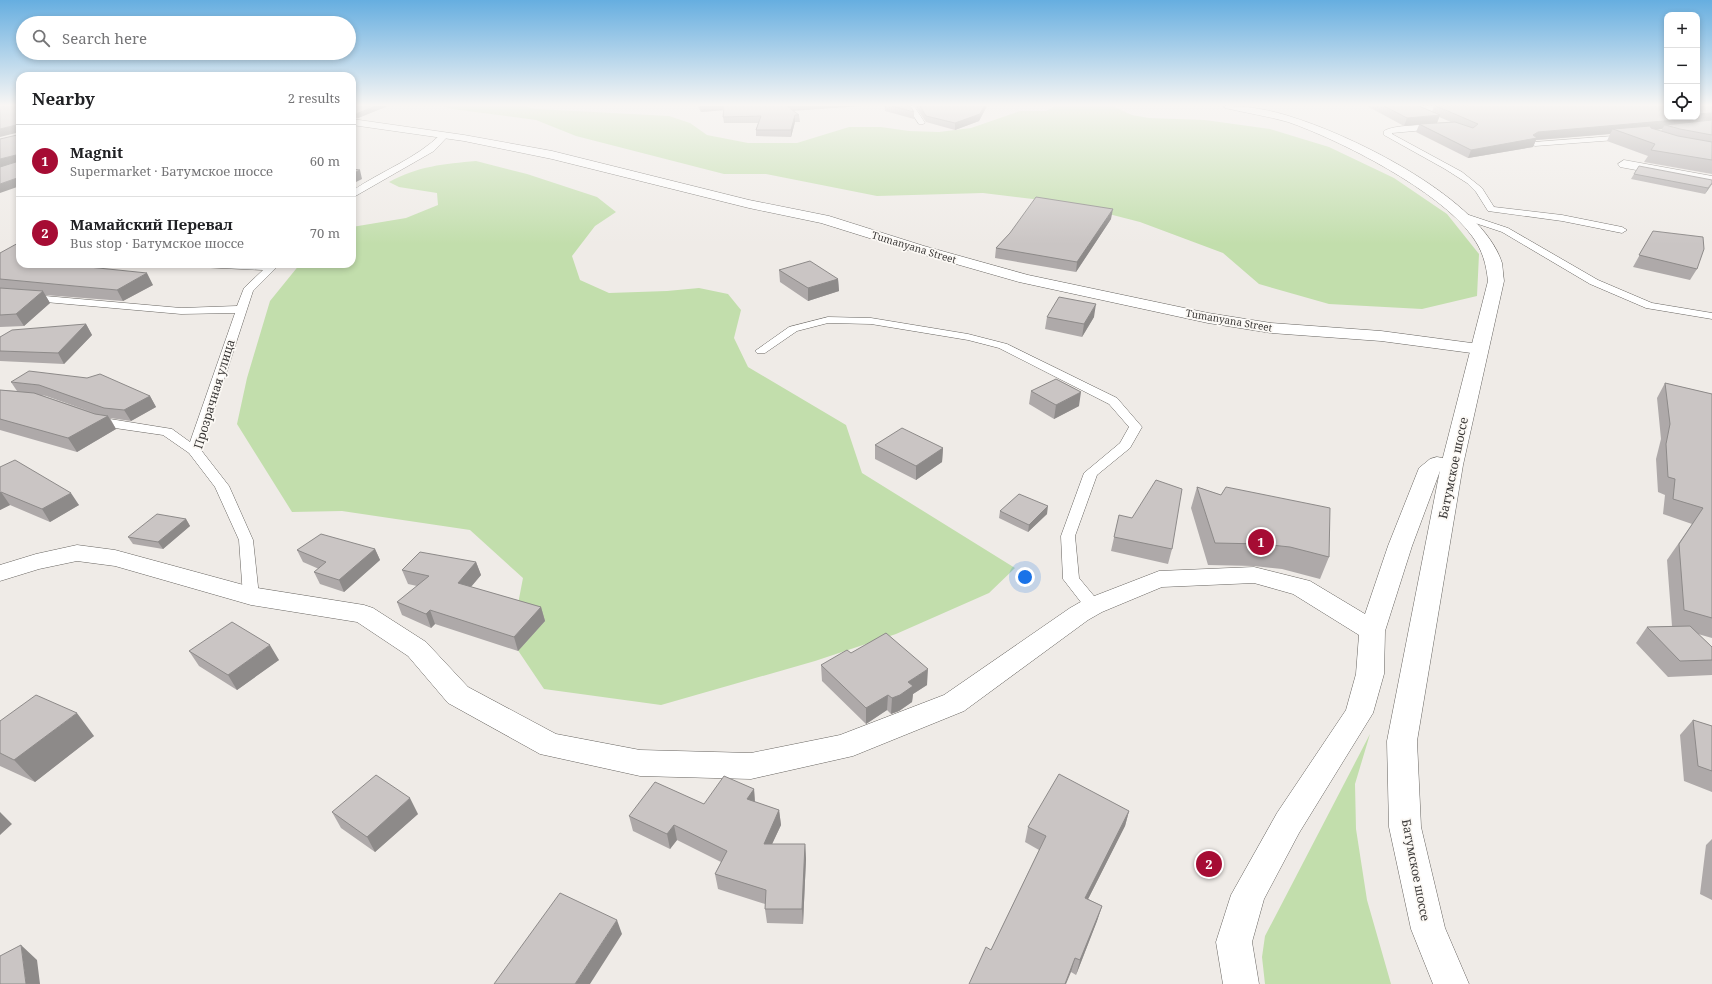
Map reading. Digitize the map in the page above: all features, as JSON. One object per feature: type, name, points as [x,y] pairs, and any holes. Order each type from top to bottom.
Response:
[{"type":"main road","name":"Tumanyana Street","points":[[534,152],[749,204],[824,218],[919,249],[1025,279],[1208,318],[1271,328],[1381,336],[1479,349]]},
{"type":"main road","name":"Батумское шоссе","points":[[1362,152],[1430,192],[1463,216],[1482,240],[1494,262],[1496,281],[1452,465],[1402,741],[1405,827],[1428,930],[1451,984]]},
{"type":"main road","points":[[1624,164],[1712,180]]},
{"type":"main road","points":[[1240,984],[1234,942],[1248,895],[1288,823],[1358,713],[1370,674],[1372,631],[1400,546],[1430,468],[1438,463],[1452,465]]},
{"type":"main road","points":[[0,573],[36,562],[77,553],[115,558],[251,596],[364,614],[417,649],[458,695],[550,745],[640,763],[751,766],[843,746],[954,703],[1079,614],[1093,606],[1159,579],[1199,576],[1254,575],[1301,587],[1372,631]]},
{"type":"lane","points":[[356,192],[370,182],[426,152]]},
{"type":"lane","points":[[1420,152],[1442,164],[1469,182],[1479,191],[1491,209],[1562,218],[1622,230]]},
{"type":"lane","points":[[1485,222],[1491,209]]},
{"type":"lane","points":[[1463,216],[1485,222],[1505,230],[1552,259],[1594,282],[1650,306],[1712,316]]},
{"type":"lane","name":"Прозрачная улица","points":[[251,596],[246,540],[222,486],[194,450],[248,290],[271,268]]},
{"type":"lane","points":[[0,295],[33,295],[179,310],[218,312],[241,309]]},
{"type":"lane","points":[[761,351],[793,329],[828,320],[871,321],[968,337],[1003,346],[1113,401],[1136,427],[1125,445],[1091,473],[1079,502],[1068,536],[1071,579],[1093,606]]},
{"type":"lane","points":[[81,414],[108,423],[167,432],[194,450]]},
{"type":"green space","points":[[638,152],[1339,152],[1394,178],[1447,214],[1479,254],[1477,296],[1422,309],[1329,304],[1259,284],[1223,253],[1140,222],[1066,203],[983,193],[877,196],[766,174],[724,174]]},
{"type":"green space","points":[[476,161],[527,174],[597,197],[616,212],[595,226],[572,256],[580,280],[609,293],[667,291],[699,288],[728,294],[741,310],[734,338],[748,367],[846,425],[862,473],[1015,568],[989,593],[896,634],[815,661],[661,705],[544,689],[511,640],[523,578],[470,530],[342,511],[292,512],[237,424],[247,378],[270,301],[297,268],[356,268],[356,226],[406,218],[438,205],[437,193],[399,187],[389,182],[410,172],[442,165]]},
{"type":"green space","points":[[1370,734],[1355,784],[1356,829],[1367,900],[1391,984],[1265,984],[1262,957],[1265,936]]},
{"type":"building","points":[[0,152],[16,152],[16,155],[0,159]]},
{"type":"building","points":[[1663,152],[1712,152],[1712,160]]},
{"type":"building","points":[[16,162],[16,178],[0,184],[0,167]]},
{"type":"building","points":[[1639,166],[1712,180],[1712,183],[1708,188],[1634,174]]},
{"type":"building","points":[[1036,197],[1113,209],[1077,262],[996,248],[1010,233]]},
{"type":"building","points":[[1653,231],[1703,237],[1704,249],[1697,269],[1639,255]]},
{"type":"building","points":[[16,244],[16,268],[98,268],[147,273],[117,290],[0,279],[0,253]]},
{"type":"building","points":[[810,261],[838,279],[808,288],[779,270]]},
{"type":"building","points":[[0,288],[43,291],[16,314],[0,315]]},
{"type":"building","points":[[1059,297],[1096,304],[1084,324],[1047,317]]},
{"type":"building","points":[[86,324],[58,353],[0,351],[0,337],[12,330]]},
{"type":"building","points":[[29,371],[87,378],[100,374],[150,396],[124,410],[104,408],[39,385],[11,382]]},
{"type":"building","points":[[1056,379],[1081,392],[1056,405],[1031,391]]},
{"type":"building","points":[[1665,383],[1712,394],[1712,618],[1684,610],[1679,544],[1703,508],[1673,499],[1675,479],[1668,477],[1666,444],[1670,424]]},
{"type":"building","points":[[0,390],[34,393],[95,414],[108,416],[68,438],[0,419]]},
{"type":"building","points":[[902,428],[943,448],[916,466],[875,445]]},
{"type":"building","points":[[15,460],[71,493],[42,509],[1,492],[0,493],[0,467]]},
{"type":"building","points":[[1156,480],[1182,489],[1172,549],[1114,537],[1119,515],[1132,518]]},
{"type":"building","points":[[1197,487],[1221,495],[1226,487],[1330,508],[1329,557],[1290,547],[1262,544],[1215,543]]},
{"type":"building","points":[[1019,494],[1048,506],[1029,525],[1000,511]]},
{"type":"building","points":[[157,514],[186,519],[158,542],[128,537]]},
{"type":"building","points":[[321,534],[375,549],[339,580],[314,572],[326,562],[297,550]]},
{"type":"building","points":[[420,552],[476,562],[458,583],[541,607],[514,637],[430,610],[426,614],[397,602],[429,576],[402,570]]},
{"type":"building","points":[[232,622],[270,645],[228,675],[189,651]]},
{"type":"building","points":[[1690,626],[1712,647],[1712,660],[1680,661],[1647,627]]},
{"type":"building","points":[[886,633],[928,669],[908,682],[913,686],[900,695],[892,698],[888,695],[866,708],[821,665],[847,650],[851,653]]},
{"type":"building","points":[[36,695],[77,713],[14,760],[0,753],[0,721]]},
{"type":"building","points":[[1693,720],[1712,726],[1712,771],[1698,766]]},
{"type":"building","points":[[1059,774],[1129,811],[1085,898],[1102,906],[1080,960],[1075,958],[1065,984],[969,984],[986,947],[991,950],[1046,836],[1028,827]]},
{"type":"building","points":[[376,775],[410,798],[367,837],[332,812]]},
{"type":"building","points":[[724,776],[754,789],[747,799],[779,810],[764,844],[805,844],[802,909],[765,909],[766,890],[715,874],[727,851],[674,825],[667,834],[629,816],[655,782],[704,804]]},
{"type":"building","points":[[560,893],[617,920],[575,984],[494,984]]},
{"type":"building","points":[[21,945],[26,984],[0,984],[0,956]]},
{"type":"place","name":"Magnit","points":[[1261,542]]},
{"type":"place","name":"Мамайский Перевал","points":[[1209,864]]}]
